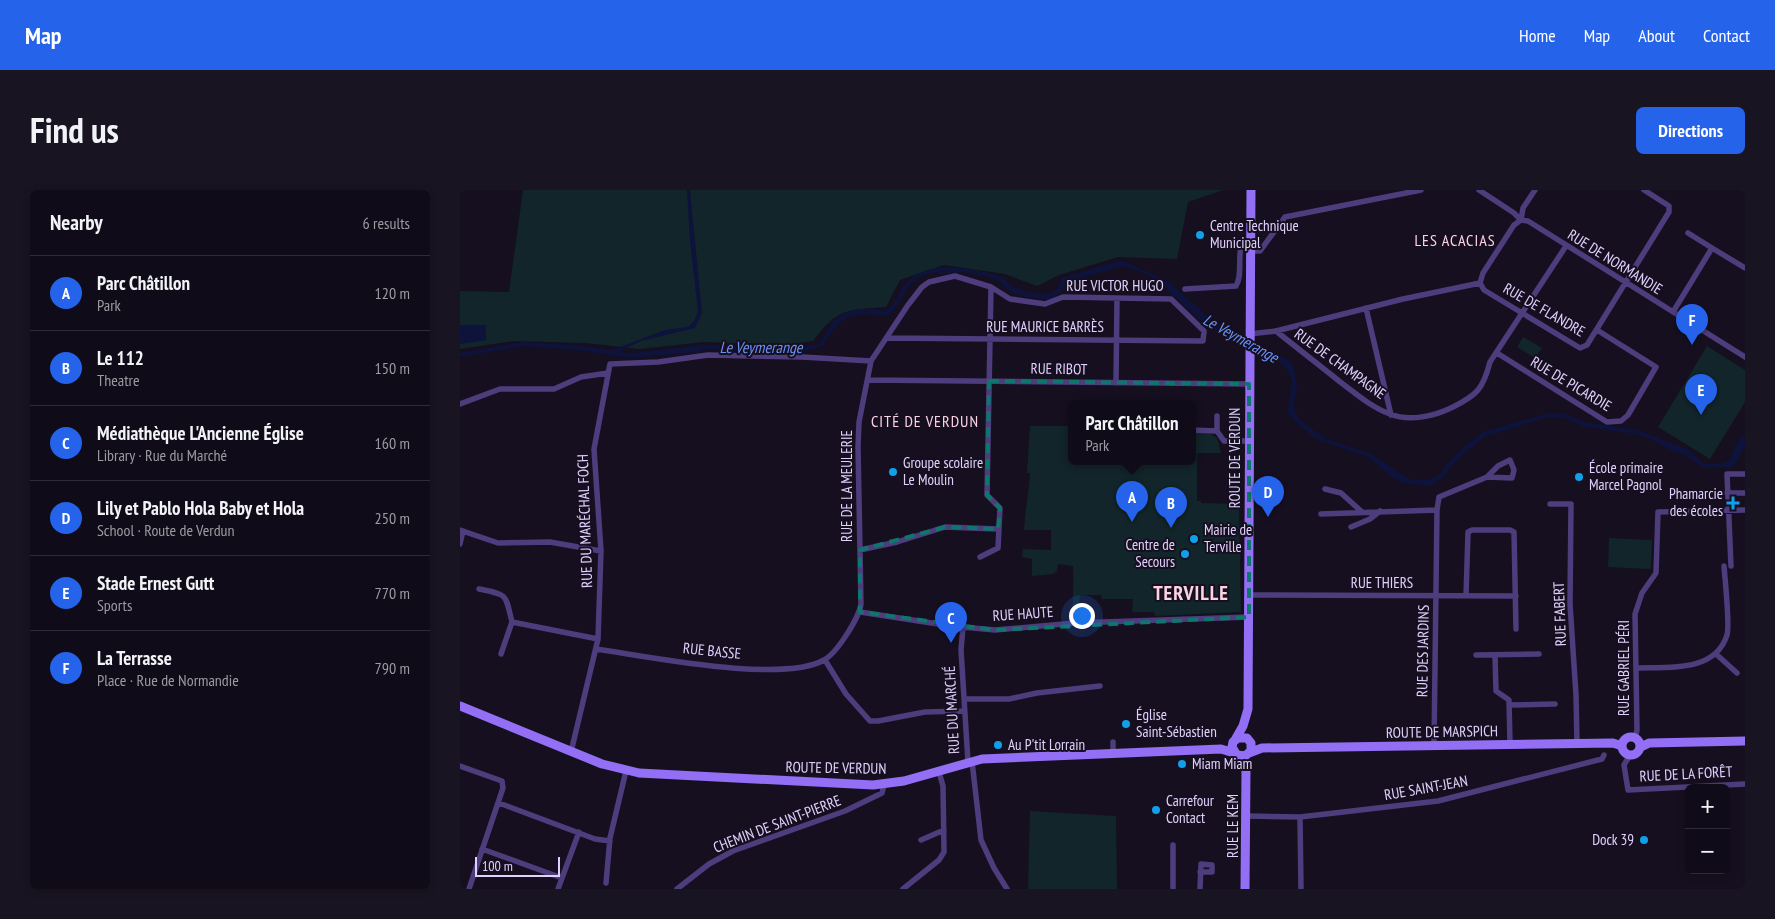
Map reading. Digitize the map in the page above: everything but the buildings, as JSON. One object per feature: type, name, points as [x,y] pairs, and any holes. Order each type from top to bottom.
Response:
[{"type":"main road","name":"ROUTE DE VERDUN","points":[[1221,749],[1234,741],[1243,726],[1248,709],[1250,190]]},
{"type":"main road","name":"ROUTE DE VERDUN","points":[[460,706],[571,752],[626,771],[884,785],[939,772],[970,762],[1221,749],[1236,754],[1249,747]]},
{"type":"main road","points":[[1243,726],[1249,747]]},
{"type":"main road","points":[[1245,764],[1236,754],[1234,741],[1241,737],[1249,747]]},
{"type":"main road","points":[[1641,747],[1635,738],[1626,739],[1622,746],[1625,753],[1630,755],[1636,754],[1641,747],[1649,743],[1745,741]]},
{"type":"main road","name":"ROUTE DE MARSPICH","points":[[1249,747],[1613,743],[1622,746]]},
{"type":"main road","name":"RUE LE KEM","points":[[1245,889],[1247,816],[1245,764],[1249,747]]},
{"type":"street","points":[[1250,252],[1260,251],[1284,217],[1421,190]]},
{"type":"street","name":"RUE DE NORMANDIE","points":[[1479,190],[1514,213],[1520,220],[1528,222],[1745,357]]},
{"type":"street","points":[[1249,334],[1276,331],[1366,308],[1480,283],[1484,273],[1509,233],[1520,220],[1524,208],[1535,190]]},
{"type":"street","name":"RUE DE FLANDRE","points":[[1480,283],[1484,290],[1580,348],[1587,345],[1669,212],[1669,206],[1644,190]]},
{"type":"street","points":[[1688,233],[1745,268]]},
{"type":"street","points":[[1185,289],[1236,286],[1238,282],[1240,248],[1242,243],[1250,241]]},
{"type":"street","name":"RUE DE CHAMPAGNE","points":[[1276,331],[1366,401],[1391,415],[1419,418],[1448,410],[1476,394],[1484,383],[1490,362],[1566,246]]},
{"type":"street","points":[[1673,312],[1712,248]]},
{"type":"street","name":"RUE VICTOR HUGO","points":[[871,361],[922,287],[929,282],[955,276],[991,287],[1010,299],[1045,304],[1063,297],[1171,299],[1204,331],[1203,341]]},
{"type":"street","points":[[980,557],[998,548],[1000,508],[987,495],[991,287]]},
{"type":"street","points":[[1116,382],[1117,298]]},
{"type":"street","name":"RUE DE CHAMPAGNE","points":[[1366,308],[1391,415]]},
{"type":"street","name":"RUE DE PICARDIE","points":[[1497,353],[1607,422],[1621,421],[1628,415],[1656,367],[1597,330]]},
{"type":"street","name":"RUE MAURICE BARRÈS","points":[[887,338],[1203,341]]},
{"type":"street","points":[[460,404],[500,389],[513,387],[543,390],[554,389],[581,378],[608,373],[610,364],[658,362],[708,355],[802,356],[871,361]]},
{"type":"street","name":"RUE DE LA MEULERIE","points":[[860,612],[857,482],[859,422],[871,361]]},
{"type":"street","name":"RUE DU MARÉCHAL FOCH","points":[[571,752],[598,639],[601,551],[594,449],[608,373]]},
{"type":"street","name":"RUE RIBOT","points":[[868,380],[1249,384]]},
{"type":"street","points":[[1217,416],[1217,431],[1224,441],[1249,441]]},
{"type":"street","points":[[1196,430],[1217,431]]},
{"type":"street","points":[[1510,460],[1514,470],[1512,478],[1487,477],[1498,466],[1510,460]]},
{"type":"street","points":[[1637,668],[1692,666],[1716,654],[1727,634],[1727,474],[1745,474]]},
{"type":"street","name":"RUE DES JARDINS","points":[[1434,745],[1437,510],[1439,497],[1487,477]]},
{"type":"street","points":[[1325,489],[1341,493],[1362,512]]},
{"type":"street","points":[[1727,494],[1745,493]]},
{"type":"street","name":"RUE FABERT","points":[[1550,504],[1572,504],[1570,604],[1577,744]]},
{"type":"street","points":[[1320,514],[1437,510]]},
{"type":"street","points":[[1727,510],[1745,510]]},
{"type":"street","name":"RUE GABRIEL PÉRI","points":[[1635,738],[1637,730],[1637,668],[1635,614],[1642,593],[1656,573],[1658,512],[1727,510]]},
{"type":"street","points":[[1351,528],[1370,519],[1380,511]]},
{"type":"street","points":[[860,550],[897,542],[945,527],[998,529]]},
{"type":"street","points":[[1466,596],[1468,532],[1472,530],[1510,530],[1514,532],[1516,629]]},
{"type":"street","points":[[460,544],[462,531],[498,543],[550,542],[601,551]]},
{"type":"street","points":[[479,588],[502,594],[506,598],[512,622],[509,633],[504,638],[501,654]]},
{"type":"street","name":"RUE THIERS","points":[[1249,595],[1516,596]]},
{"type":"street","points":[[860,612],[837,647],[825,660],[846,694],[870,721],[925,712],[964,711]]},
{"type":"street","name":"RUE HAUTE","points":[[860,612],[995,630],[1075,623],[1249,617]]},
{"type":"street","points":[[512,622],[598,639]]},
{"type":"street","name":"RUE DU MARCHÉ","points":[[964,627],[961,650],[964,711],[981,840],[994,868],[1007,889]]},
{"type":"street","name":"RUE BASSE","points":[[596,648],[706,664],[780,671],[825,660]]},
{"type":"street","points":[[1476,655],[1539,654]]},
{"type":"street","points":[[1716,654],[1737,673]]},
{"type":"street","points":[[1495,655],[1496,691],[1509,700],[1510,744]]},
{"type":"street","points":[[964,699],[989,698],[1009,700],[1037,693],[1100,686]]},
{"type":"street","points":[[1509,705],[1555,704]]},
{"type":"street","points":[[1113,742],[1113,754]]},
{"type":"street","name":"RUE SAINT-JEAN","points":[[1247,816],[1300,817],[1438,802],[1602,759],[1604,755]]},
{"type":"street","name":"RUE DE LA FORÊT","points":[[1630,755],[1624,766],[1628,790],[1745,784]]},
{"type":"street","points":[[460,766],[502,782],[503,788],[469,889]]},
{"type":"street","points":[[606,883],[610,841],[626,771]]},
{"type":"street","points":[[903,889],[942,856],[944,830],[943,786],[939,772]]},
{"type":"street","name":"CHEMIN DE SAINT-PIERRE","points":[[677,889],[709,864],[733,851],[845,811],[882,794],[884,785]]},
{"type":"street","points":[[499,803],[579,832],[610,841]]},
{"type":"street","points":[[1300,817],[1301,889]]},
{"type":"street","points":[[921,840],[944,830]]},
{"type":"street","points":[[558,889],[579,832]]},
{"type":"street","points":[[1173,845],[1173,889]]},
{"type":"street","points":[[482,849],[562,878]]},
{"type":"street","points":[[1200,872],[1200,889]]},
{"type":"highlighted area","points":[[989,381],[1249,384],[1249,617],[995,630],[860,612],[860,550],[945,527],[998,529],[1000,508],[987,495]]},
{"type":"green space","points":[[523,190],[1223,190],[1188,202],[1177,259],[1118,257],[1059,275],[1037,286],[1005,274],[944,265],[900,280],[886,307],[852,310],[844,313],[829,322],[813,341],[783,345],[704,342],[639,349],[586,343],[513,341],[460,349],[460,291],[509,292]]},
{"type":"green space","points":[[1523,337],[1542,348],[1535,358],[1517,347]]},
{"type":"green space","points":[[1707,346],[1745,370],[1745,402],[1710,459],[1658,427]]},
{"type":"green space","points":[[1030,426],[1068,426],[1068,465],[1196,465],[1196,432],[1208,432],[1217,438],[1221,453],[1197,453],[1197,501],[1201,501],[1201,503],[1239,504],[1241,612],[1155,616],[1154,612],[1132,612],[1133,599],[1102,599],[1101,595],[1080,595],[1077,618],[1073,618],[1073,566],[1058,564],[1057,571],[1053,574],[1032,576],[1032,559],[1022,557],[1023,549],[1051,550],[1051,530],[1024,530],[1030,473],[1027,473]]},
{"type":"green space","points":[[1609,538],[1652,540],[1651,569],[1608,567]]},
{"type":"green space","points":[[1030,811],[1116,816],[1117,889],[1028,889]]},
{"type":"water","points":[[687,190],[690,190],[702,313],[695,328],[641,341],[618,352],[631,353],[701,345],[802,347],[817,345],[838,317],[857,310],[872,309],[885,311],[892,305],[908,281],[918,274],[929,270],[954,267],[980,271],[1003,277],[1013,286],[1024,291],[1051,294],[1058,288],[1062,278],[1121,260],[1168,281],[1210,319],[1244,337],[1244,347],[1206,325],[1154,278],[1123,266],[1066,282],[1062,291],[1053,299],[1018,295],[1008,290],[997,280],[979,275],[950,271],[931,273],[916,279],[907,289],[896,307],[887,316],[864,314],[848,317],[836,327],[823,346],[803,352],[703,349],[699,352],[630,358],[577,350],[523,346],[460,357],[460,353],[523,342],[576,345],[612,350],[665,330],[688,327],[694,321],[698,311],[690,241]]},
{"type":"water","points":[[460,325],[486,325],[486,340],[460,344]]},
{"type":"water","points":[[1273,351],[1291,362],[1297,387],[1293,407],[1299,419],[1326,439],[1372,454],[1408,479],[1429,480],[1439,475],[1451,459],[1482,432],[1545,414],[1565,414],[1584,422],[1637,430],[1687,449],[1704,464],[1722,463],[1730,459],[1740,438],[1745,438],[1745,446],[1733,467],[1703,468],[1685,455],[1636,434],[1584,427],[1558,417],[1545,418],[1484,437],[1455,462],[1442,479],[1430,486],[1404,483],[1393,478],[1368,457],[1318,440],[1295,422],[1288,413],[1292,382],[1289,372],[1276,359],[1263,353]]},
{"type":"waterway","name":"Le Veymerange","points":[[939,273],[959,271]]},
{"type":"waterway","name":"Le Veymerange","points":[[1254,346],[1271,352]]},
{"type":"place","name":"Centre Technique Municipal","points":[[1200,235]]},
{"type":"place","name":"La Terrasse","points":[[1692,345]]},
{"type":"place","name":"Stade Ernest Gutt","points":[[1701,415]]},
{"type":"place","name":"Groupe scolaire Le Moulin","points":[[893,472]]},
{"type":"place","name":"École primaire Marcel Pagnol","points":[[1579,477]]},
{"type":"place","name":"Phamarcie des écoles","points":[[1733,503]]},
{"type":"place","name":"Lily et Pablo Hola Baby et Hola","points":[[1268,517]]},
{"type":"place","name":"Parc Châtillon","points":[[1132,522]]},
{"type":"place","name":"Le 112","points":[[1171,528]]},
{"type":"place","name":"Mairie de Terville","points":[[1194,539]]},
{"type":"place","name":"Centre de Secours","points":[[1185,554]]},
{"type":"place","name":"Médiathèque L'Ancienne Église","points":[[951,643]]},
{"type":"place","name":"Église Saint-Sébastien","points":[[1126,724]]},
{"type":"place","name":"Au P'tit Lorrain","points":[[998,745]]},
{"type":"place","name":"Miam Miam","points":[[1182,764]]},
{"type":"place","name":"Carrefour Contact","points":[[1156,810]]},
{"type":"place","name":"Dock 39","points":[[1644,840]]},
{"type":"district","name":"LES ACACIAS","points":[[1455,240]]},
{"type":"district","name":"CITÉ DE VERDUN","points":[[925,421]]},
{"type":"district","name":"TERVILLE","points":[[1191,593]]}]
